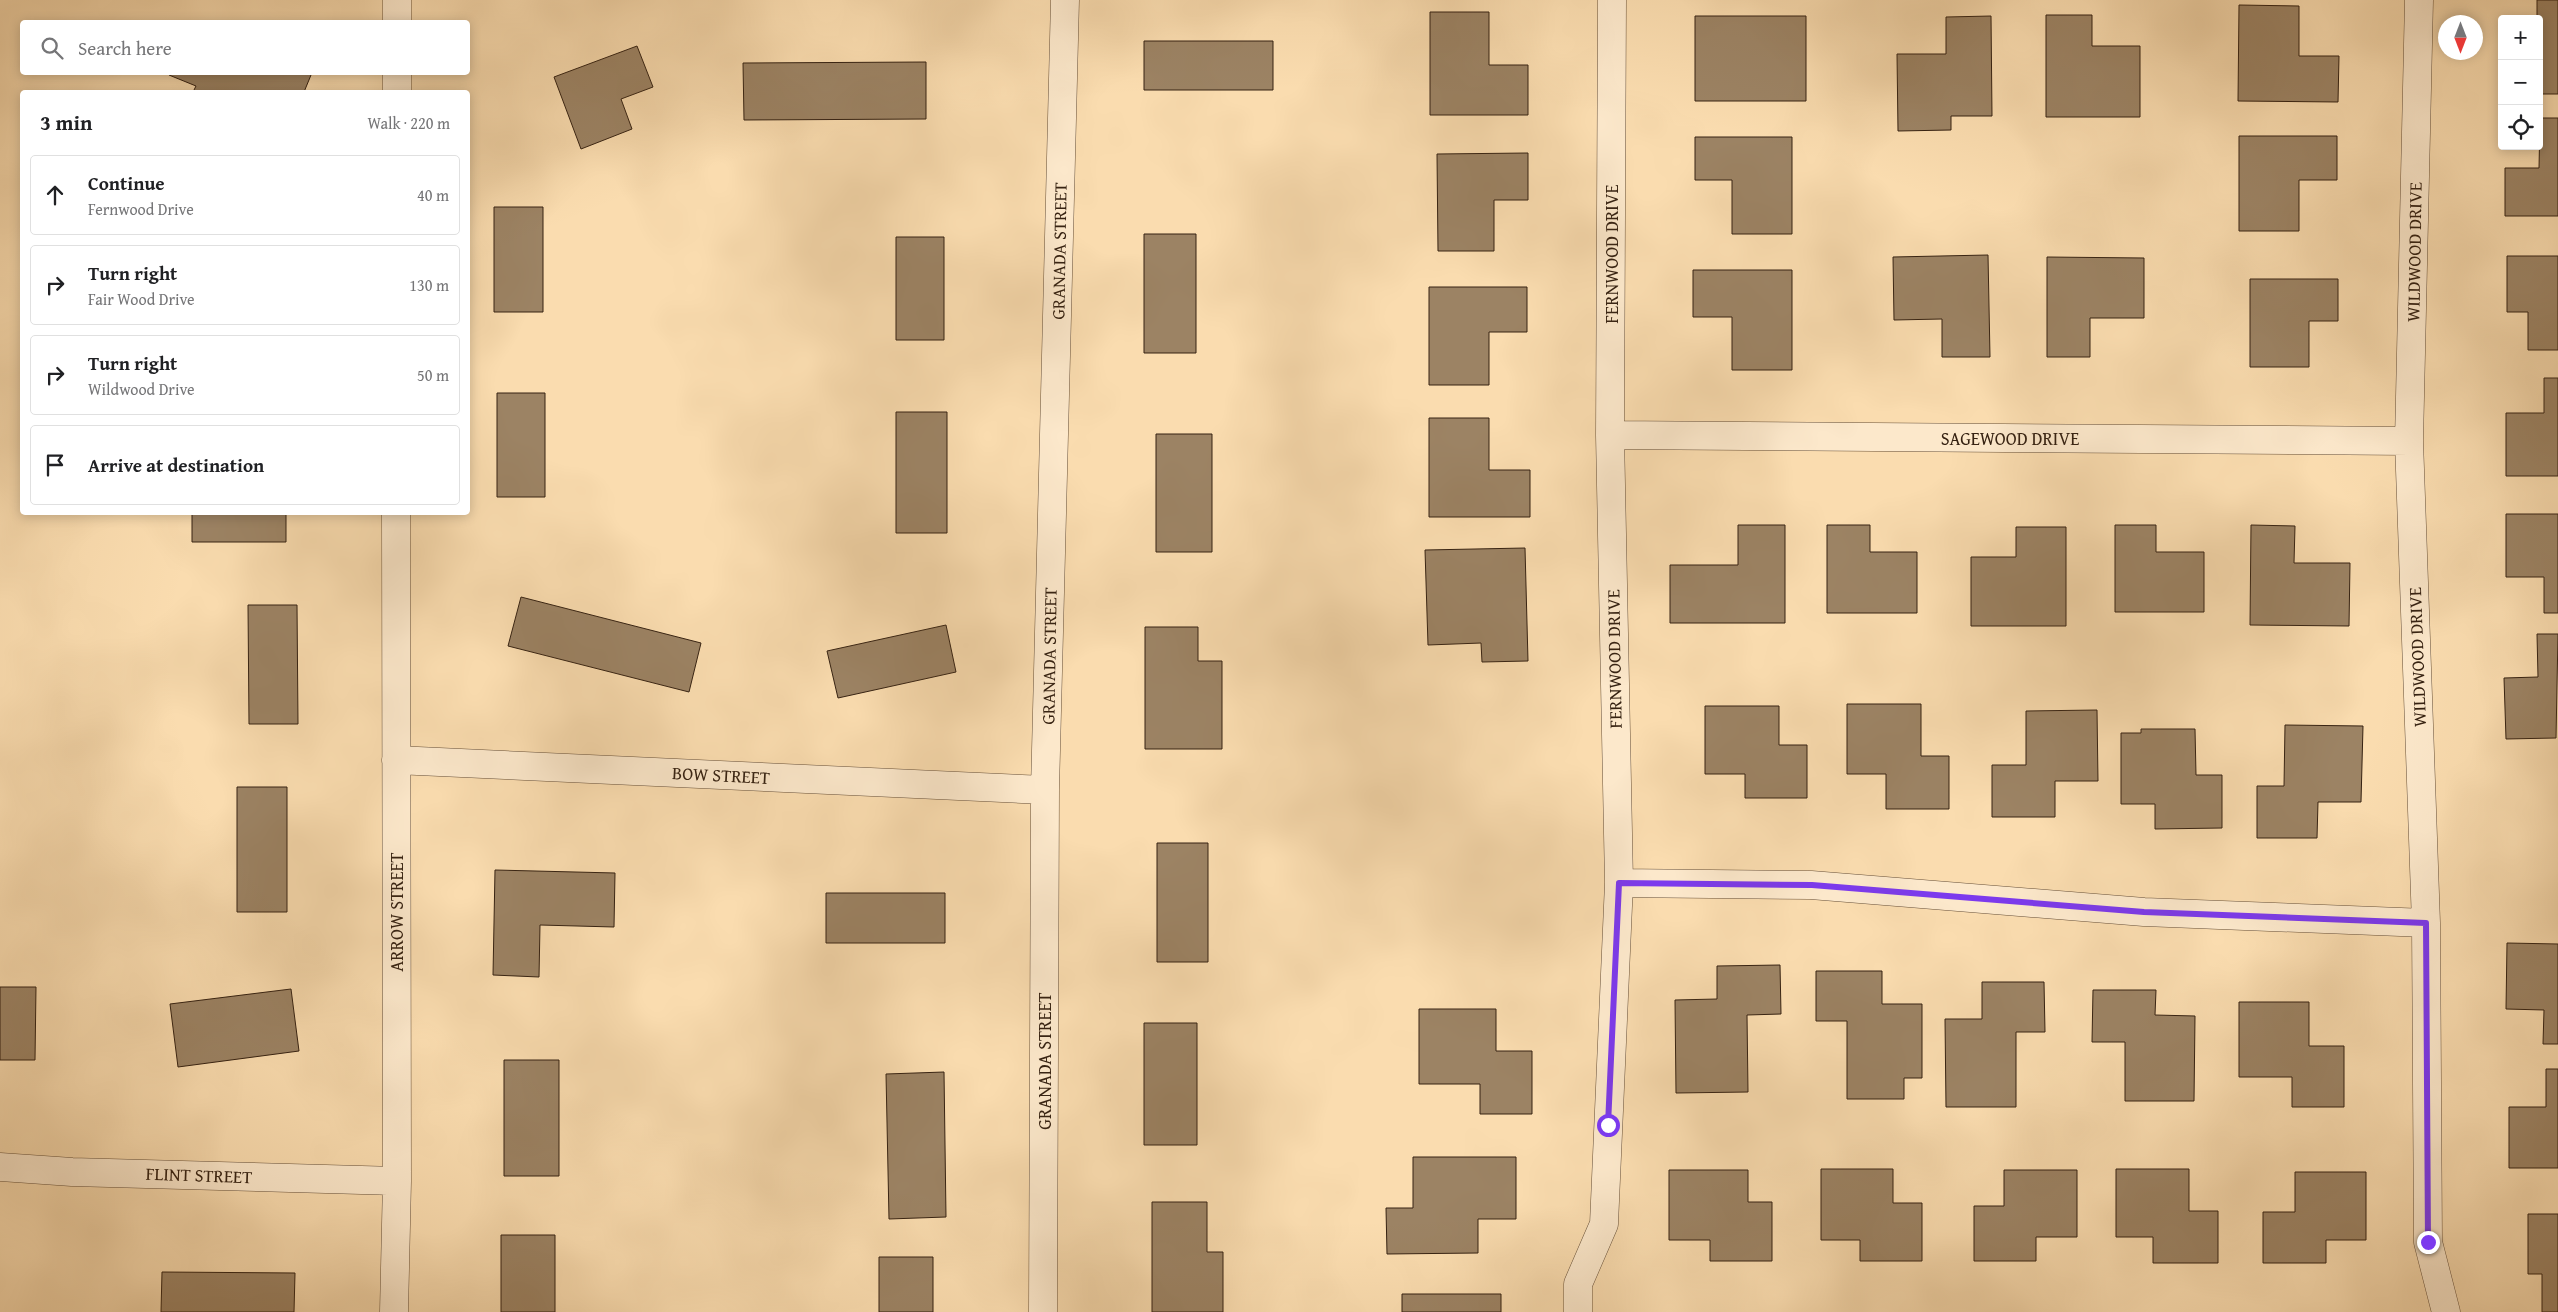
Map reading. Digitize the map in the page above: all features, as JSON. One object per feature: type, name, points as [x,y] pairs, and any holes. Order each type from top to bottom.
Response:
[{"type":"street","points":[[397,0],[397,20]]},
{"type":"street","name":"GRANADA STREET","points":[[1043,1312],[1045,790],[1065,0]]},
{"type":"street","name":"FERNWOOD DRIVE","points":[[1578,1312],[1578,1284],[1604,1224],[1619,883],[1610,435],[1612,0]]},
{"type":"street","name":"WILDWOOD DRIVE","points":[[2419,0],[2410,441],[2426,923],[2428,1242],[2446,1312]]},
{"type":"street","points":[[397,75],[397,90]]},
{"type":"street","name":"SAGEWOOD DRIVE","points":[[1610,435],[2410,441]]},
{"type":"street","name":"ARROW STREET","points":[[394,1312],[397,1181],[396,515]]},
{"type":"street","name":"BOW STREET","points":[[396,760],[1045,790]]},
{"type":"street","points":[[1619,883],[1812,885],[2144,912],[2426,923]]},
{"type":"street","name":"FLINT STREET","points":[[0,1166],[72,1172],[397,1181]]},
{"type":"building","points":[[2537,0],[2558,0],[2558,94],[2543,94],[2543,15],[2537,15]]},
{"type":"building","points":[[2239,5],[2299,6],[2299,56],[2339,56],[2338,102],[2238,101]]},
{"type":"building","points":[[1430,12],[1489,12],[1489,65],[1528,65],[1528,115],[1430,115]]},
{"type":"building","points":[[2046,15],[2092,15],[2092,46],[2140,46],[2140,117],[2046,117]]},
{"type":"building","points":[[1695,16],[1806,16],[1806,101],[1695,101]]},
{"type":"building","points":[[1991,16],[1992,116],[1951,116],[1951,130],[1898,131],[1897,54],[1946,54],[1946,17]]},
{"type":"building","points":[[1144,41],[1273,41],[1273,90],[1144,90]]},
{"type":"building","points":[[637,46],[653,87],[621,99],[632,129],[581,149],[554,77]]},
{"type":"building","points":[[926,62],[926,119],[744,120],[743,63]]},
{"type":"building","points":[[169,75],[311,75],[305,90],[194,90],[196,86]]},
{"type":"building","points":[[2543,118],[2558,118],[2558,216],[2505,216],[2505,168],[2539,168],[2539,150],[2543,150]]},
{"type":"building","points":[[2239,136],[2337,136],[2337,180],[2299,180],[2299,231],[2239,231]]},
{"type":"building","points":[[1695,137],[1792,137],[1792,234],[1732,234],[1732,180],[1695,180]]},
{"type":"building","points":[[1528,153],[1528,200],[1494,200],[1494,251],[1438,251],[1437,154]]},
{"type":"building","points":[[494,207],[543,207],[543,312],[494,312]]},
{"type":"building","points":[[1144,234],[1196,234],[1196,353],[1144,353]]},
{"type":"building","points":[[896,237],[944,237],[944,340],[896,340]]},
{"type":"building","points":[[1988,255],[1990,357],[1942,357],[1942,319],[1894,320],[1893,257]]},
{"type":"building","points":[[2507,256],[2558,256],[2558,350],[2528,350],[2528,312],[2507,312]]},
{"type":"building","points":[[2047,257],[2144,258],[2144,318],[2090,318],[2090,357],[2047,357]]},
{"type":"building","points":[[1693,270],[1792,270],[1792,370],[1732,370],[1732,317],[1693,317]]},
{"type":"building","points":[[2250,279],[2338,279],[2338,321],[2309,321],[2309,367],[2250,367]]},
{"type":"building","points":[[1429,287],[1527,287],[1527,332],[1489,332],[1489,385],[1429,385]]},
{"type":"building","points":[[2544,378],[2558,378],[2558,476],[2506,476],[2506,413],[2544,413]]},
{"type":"building","points":[[497,393],[545,393],[545,497],[497,497]]},
{"type":"building","points":[[896,412],[947,412],[947,533],[896,533]]},
{"type":"building","points":[[1429,418],[1489,418],[1489,470],[1530,470],[1530,517],[1429,517]]},
{"type":"building","points":[[1156,434],[1212,434],[1212,552],[1156,552]]},
{"type":"building","points":[[2506,514],[2558,514],[2558,613],[2544,613],[2544,577],[2506,577]]},
{"type":"building","points":[[192,515],[286,515],[286,542],[192,542]]},
{"type":"building","points":[[1738,525],[1785,525],[1785,623],[1670,623],[1670,565],[1738,565]]},
{"type":"building","points":[[1827,525],[1870,525],[1870,552],[1917,552],[1917,613],[1827,613]]},
{"type":"building","points":[[2115,525],[2156,525],[2156,552],[2204,552],[2204,612],[2115,612]]},
{"type":"building","points":[[2251,525],[2295,526],[2294,563],[2350,563],[2349,626],[2250,625]]},
{"type":"building","points":[[2016,527],[2066,527],[2066,626],[1971,626],[1971,557],[2016,557]]},
{"type":"building","points":[[1525,548],[1528,661],[1482,662],[1481,643],[1428,645],[1425,550]]},
{"type":"building","points":[[521,597],[701,643],[689,692],[508,646]]},
{"type":"building","points":[[248,605],[297,605],[298,724],[249,724]]},
{"type":"building","points":[[946,625],[956,672],[838,698],[827,651]]},
{"type":"building","points":[[1145,627],[1198,627],[1198,661],[1222,661],[1222,749],[1145,749]]},
{"type":"building","points":[[2537,634],[2558,634],[2556,738],[2506,739],[2504,678],[2538,677]]},
{"type":"building","points":[[1847,704],[1921,704],[1921,756],[1949,756],[1949,809],[1886,809],[1886,774],[1847,774]]},
{"type":"building","points":[[1705,706],[1779,706],[1779,745],[1807,745],[1807,798],[1745,798],[1745,774],[1705,774]]},
{"type":"building","points":[[2097,710],[2098,781],[2055,781],[2055,817],[1992,817],[1992,765],[2026,765],[2026,711]]},
{"type":"building","points":[[2285,725],[2363,726],[2361,802],[2318,802],[2317,838],[2257,838],[2257,786],[2284,786]]},
{"type":"building","points":[[2141,729],[2195,729],[2196,775],[2222,775],[2222,828],[2155,829],[2155,804],[2121,804],[2121,733],[2141,733]]},
{"type":"building","points":[[237,787],[287,787],[287,912],[237,912]]},
{"type":"building","points":[[1157,843],[1208,843],[1208,962],[1157,962]]},
{"type":"building","points":[[495,870],[615,873],[614,927],[540,925],[539,977],[493,975]]},
{"type":"building","points":[[826,893],[945,893],[945,943],[826,943]]},
{"type":"building","points":[[2507,943],[2558,944],[2558,1044],[2543,1044],[2544,1010],[2506,1009]]},
{"type":"building","points":[[1780,965],[1781,1014],[1747,1015],[1748,1092],[1676,1093],[1675,1000],[1717,999],[1717,966]]},
{"type":"building","points":[[1816,971],[1882,971],[1882,1004],[1922,1004],[1922,1078],[1904,1078],[1904,1099],[1847,1099],[1847,1021],[1816,1021]]},
{"type":"building","points":[[1982,982],[2044,982],[2045,1032],[2016,1032],[2016,1107],[1946,1107],[1945,1019],[1982,1019]]},
{"type":"building","points":[[0,987],[36,987],[35,1060],[0,1060]]},
{"type":"building","points":[[291,989],[299,1051],[178,1067],[170,1004]]},
{"type":"building","points":[[2093,990],[2156,990],[2155,1015],[2195,1016],[2194,1101],[2125,1101],[2125,1042],[2092,1042]]},
{"type":"building","points":[[2239,1002],[2309,1002],[2309,1046],[2344,1046],[2344,1107],[2292,1107],[2292,1077],[2239,1077]]},
{"type":"building","points":[[1419,1009],[1496,1009],[1496,1051],[1532,1051],[1532,1114],[1480,1114],[1480,1084],[1419,1084]]},
{"type":"building","points":[[1144,1023],[1197,1023],[1197,1145],[1144,1145]]},
{"type":"building","points":[[504,1060],[559,1060],[559,1176],[504,1176]]},
{"type":"building","points":[[2546,1069],[2558,1069],[2558,1168],[2509,1168],[2509,1107],[2546,1107]]},
{"type":"building","points":[[944,1072],[946,1217],[889,1219],[886,1074]]},
{"type":"building","points":[[1413,1157],[1516,1157],[1516,1219],[1478,1219],[1478,1253],[1387,1254],[1386,1208],[1413,1208]]},
{"type":"building","points":[[1821,1169],[1893,1169],[1893,1203],[1922,1203],[1922,1261],[1860,1261],[1860,1240],[1821,1240]]},
{"type":"building","points":[[2116,1169],[2189,1169],[2189,1211],[2218,1211],[2218,1263],[2153,1263],[2153,1237],[2116,1237]]},
{"type":"building","points":[[1669,1170],[1748,1170],[1748,1202],[1772,1202],[1772,1261],[1710,1261],[1710,1240],[1669,1240]]},
{"type":"building","points":[[2004,1170],[2077,1170],[2077,1237],[2036,1237],[2036,1261],[1974,1261],[1974,1206],[2004,1206]]},
{"type":"building","points":[[2295,1172],[2366,1172],[2366,1240],[2326,1240],[2326,1263],[2263,1263],[2263,1212],[2295,1212]]},
{"type":"building","points":[[1152,1202],[1207,1202],[1207,1252],[1223,1252],[1223,1312],[1152,1312]]},
{"type":"building","points":[[2528,1214],[2558,1214],[2558,1312],[2542,1312],[2542,1274],[2528,1274]]},
{"type":"building","points":[[501,1235],[555,1235],[555,1312],[501,1312]]},
{"type":"building","points":[[879,1257],[933,1257],[933,1312],[879,1312]]},
{"type":"building","points":[[162,1272],[295,1273],[294,1312],[161,1312]]},
{"type":"building","points":[[1402,1294],[1501,1294],[1501,1312],[1402,1312]]},
{"type":"route","points":[[1608,1125],[1619,883],[1812,885],[2144,912],[2426,923],[2428,1242]]}]
